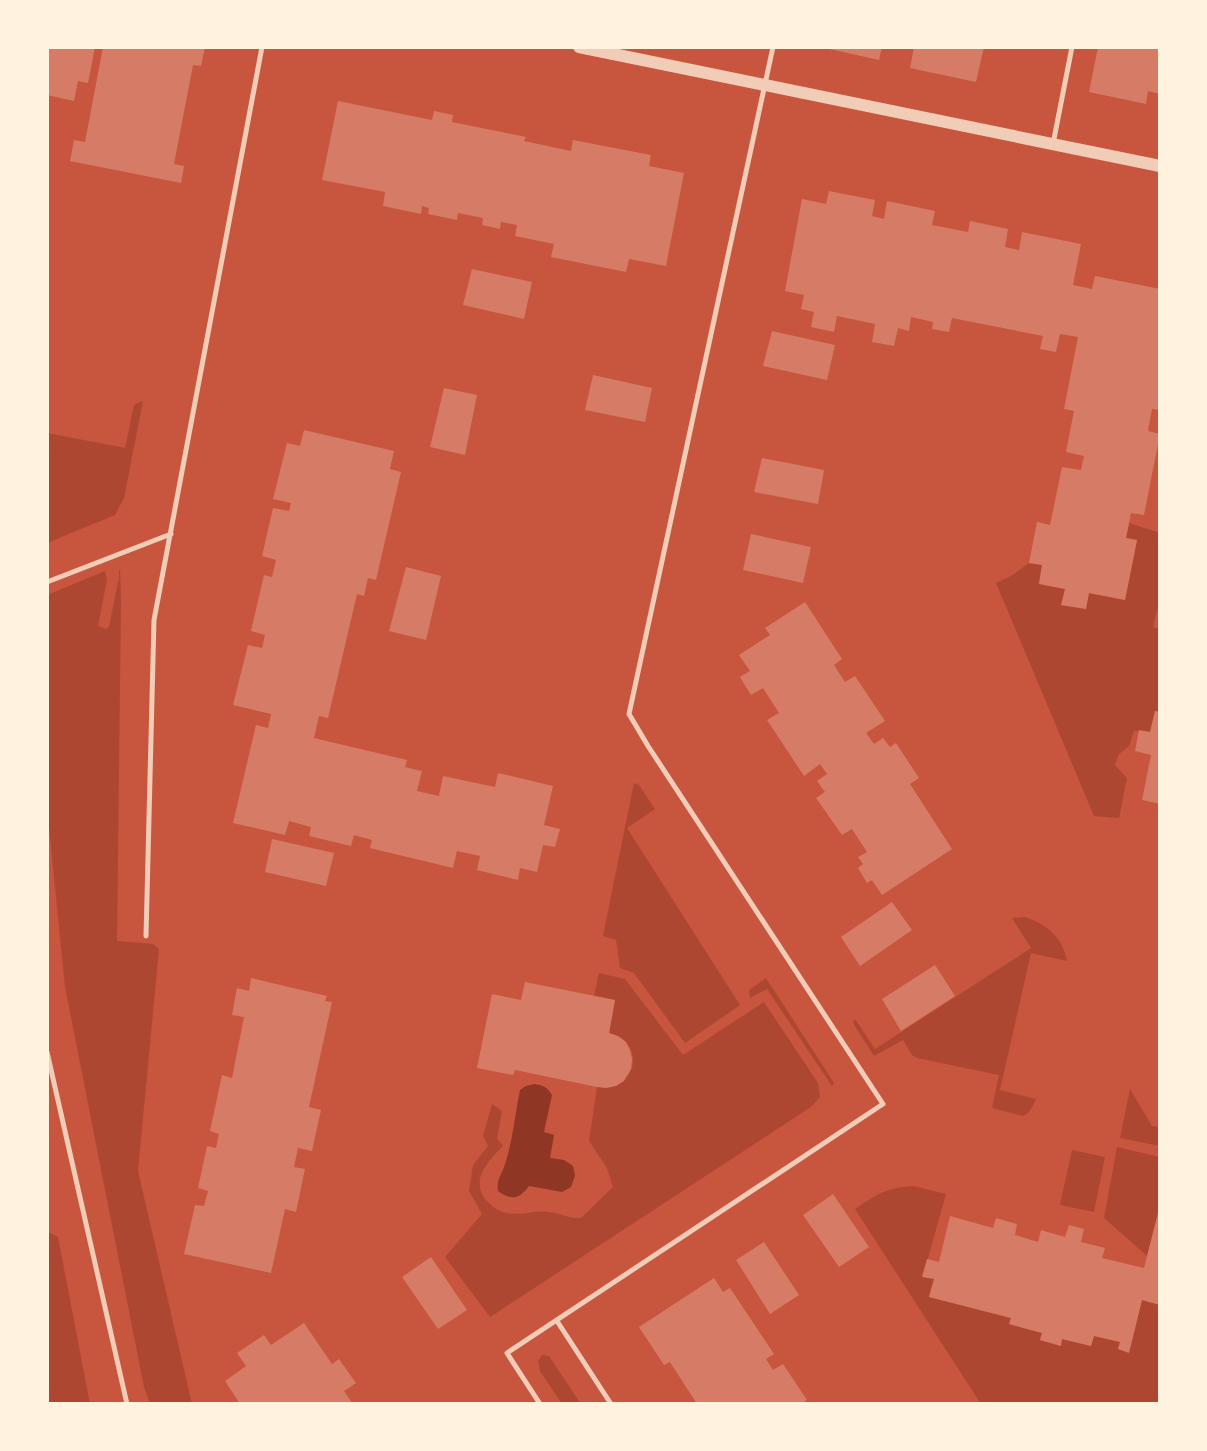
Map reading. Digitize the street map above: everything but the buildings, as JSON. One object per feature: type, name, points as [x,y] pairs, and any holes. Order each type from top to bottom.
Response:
[{"type":"street","points":[[579,47],[1160,166]]},
{"type":"lane","points":[[146,936],[154,620],[262,47]]},
{"type":"lane","points":[[540,1404],[508,1353],[883,1104],[629,714],[774,47]]},
{"type":"lane","points":[[1053,144],[1072,47]]},
{"type":"lane","points":[[47,582],[171,534]]},
{"type":"lane","points":[[47,1052],[127,1404]]},
{"type":"lane","points":[[557,1321],[611,1404]]},
{"type":"shaded area","points":[[143,401],[124,498],[115,515],[47,543],[47,433],[125,448],[134,405]]},
{"type":"shaded area","points":[[1129,523],[1160,533],[1160,598],[1153,627],[1160,629],[1160,712],[1155,711],[1150,732],[1134,731],[1129,746],[1119,754],[1115,765],[1127,778],[1119,818],[1094,816],[996,583],[1029,563],[1042,565],[1039,584],[1065,589],[1062,605],[1085,609],[1089,593],[1125,600],[1137,541],[1126,538]]},
{"type":"shaded area","points":[[120,569],[117,941],[153,944],[159,949],[138,1171],[192,1404],[150,1404],[144,1387],[65,987],[47,807],[47,595],[105,571],[107,580],[98,626],[106,629],[109,627]]},
{"type":"shaded area","points":[[634,783],[639,785],[655,809],[627,828],[740,1005],[685,1043],[634,973],[620,968],[616,940],[603,936]]},
{"type":"shaded area","points":[[1025,917],[1053,933],[1062,945],[1067,961],[1031,953],[1000,1090],[1036,1099],[1028,1113],[1023,1116],[992,1108],[999,1075],[917,1058],[912,1055],[903,1040],[874,1056],[853,1023],[855,1019],[875,1049],[1031,948],[1012,918]]},
{"type":"shaded area","points":[[599,973],[625,979],[683,1055],[764,1002],[818,1083],[820,1097],[811,1107],[490,1317],[445,1257],[482,1214],[469,1191],[473,1165],[488,1146],[483,1136],[492,1104],[502,1111],[497,1139],[503,1146],[487,1165],[480,1179],[480,1186],[487,1201],[496,1208],[511,1214],[544,1212],[581,1218],[613,1187],[607,1168],[589,1141],[597,1087],[608,1087],[624,1079],[630,1073],[633,1057],[624,1040],[609,1033],[615,1001],[594,996]]},
{"type":"shaded area","points":[[766,978],[834,1083],[832,1086],[767,989],[750,998],[749,990]]},
{"type":"shaded area","points":[[534,1084],[544,1087],[552,1095],[544,1132],[554,1135],[550,1158],[564,1160],[573,1166],[575,1176],[571,1187],[562,1192],[529,1186],[522,1194],[511,1197],[498,1191],[498,1183],[510,1146],[520,1090]]},
{"type":"shaded area","points":[[1130,1089],[1152,1126],[1160,1127],[1160,1146],[1120,1138]]},
{"type":"shaded area","points":[[1117,1147],[1160,1157],[1160,1206],[1147,1256],[1104,1218]]},
{"type":"shaded area","points":[[1072,1150],[1105,1157],[1094,1212],[1060,1205]]},
{"type":"shaded area","points":[[913,1186],[946,1194],[923,1276],[934,1279],[929,1297],[1011,1318],[1010,1324],[1042,1333],[1040,1340],[1060,1346],[1062,1339],[1091,1346],[1094,1336],[1120,1342],[1118,1349],[1129,1352],[1142,1300],[1160,1305],[1160,1404],[981,1404],[855,1209],[882,1193]]},
{"type":"shaded area","points":[[47,1234],[58,1237],[90,1404],[47,1404]]},
{"type":"shaded area","points":[[542,1355],[549,1356],[581,1404],[562,1404],[540,1371],[538,1361]]}]
